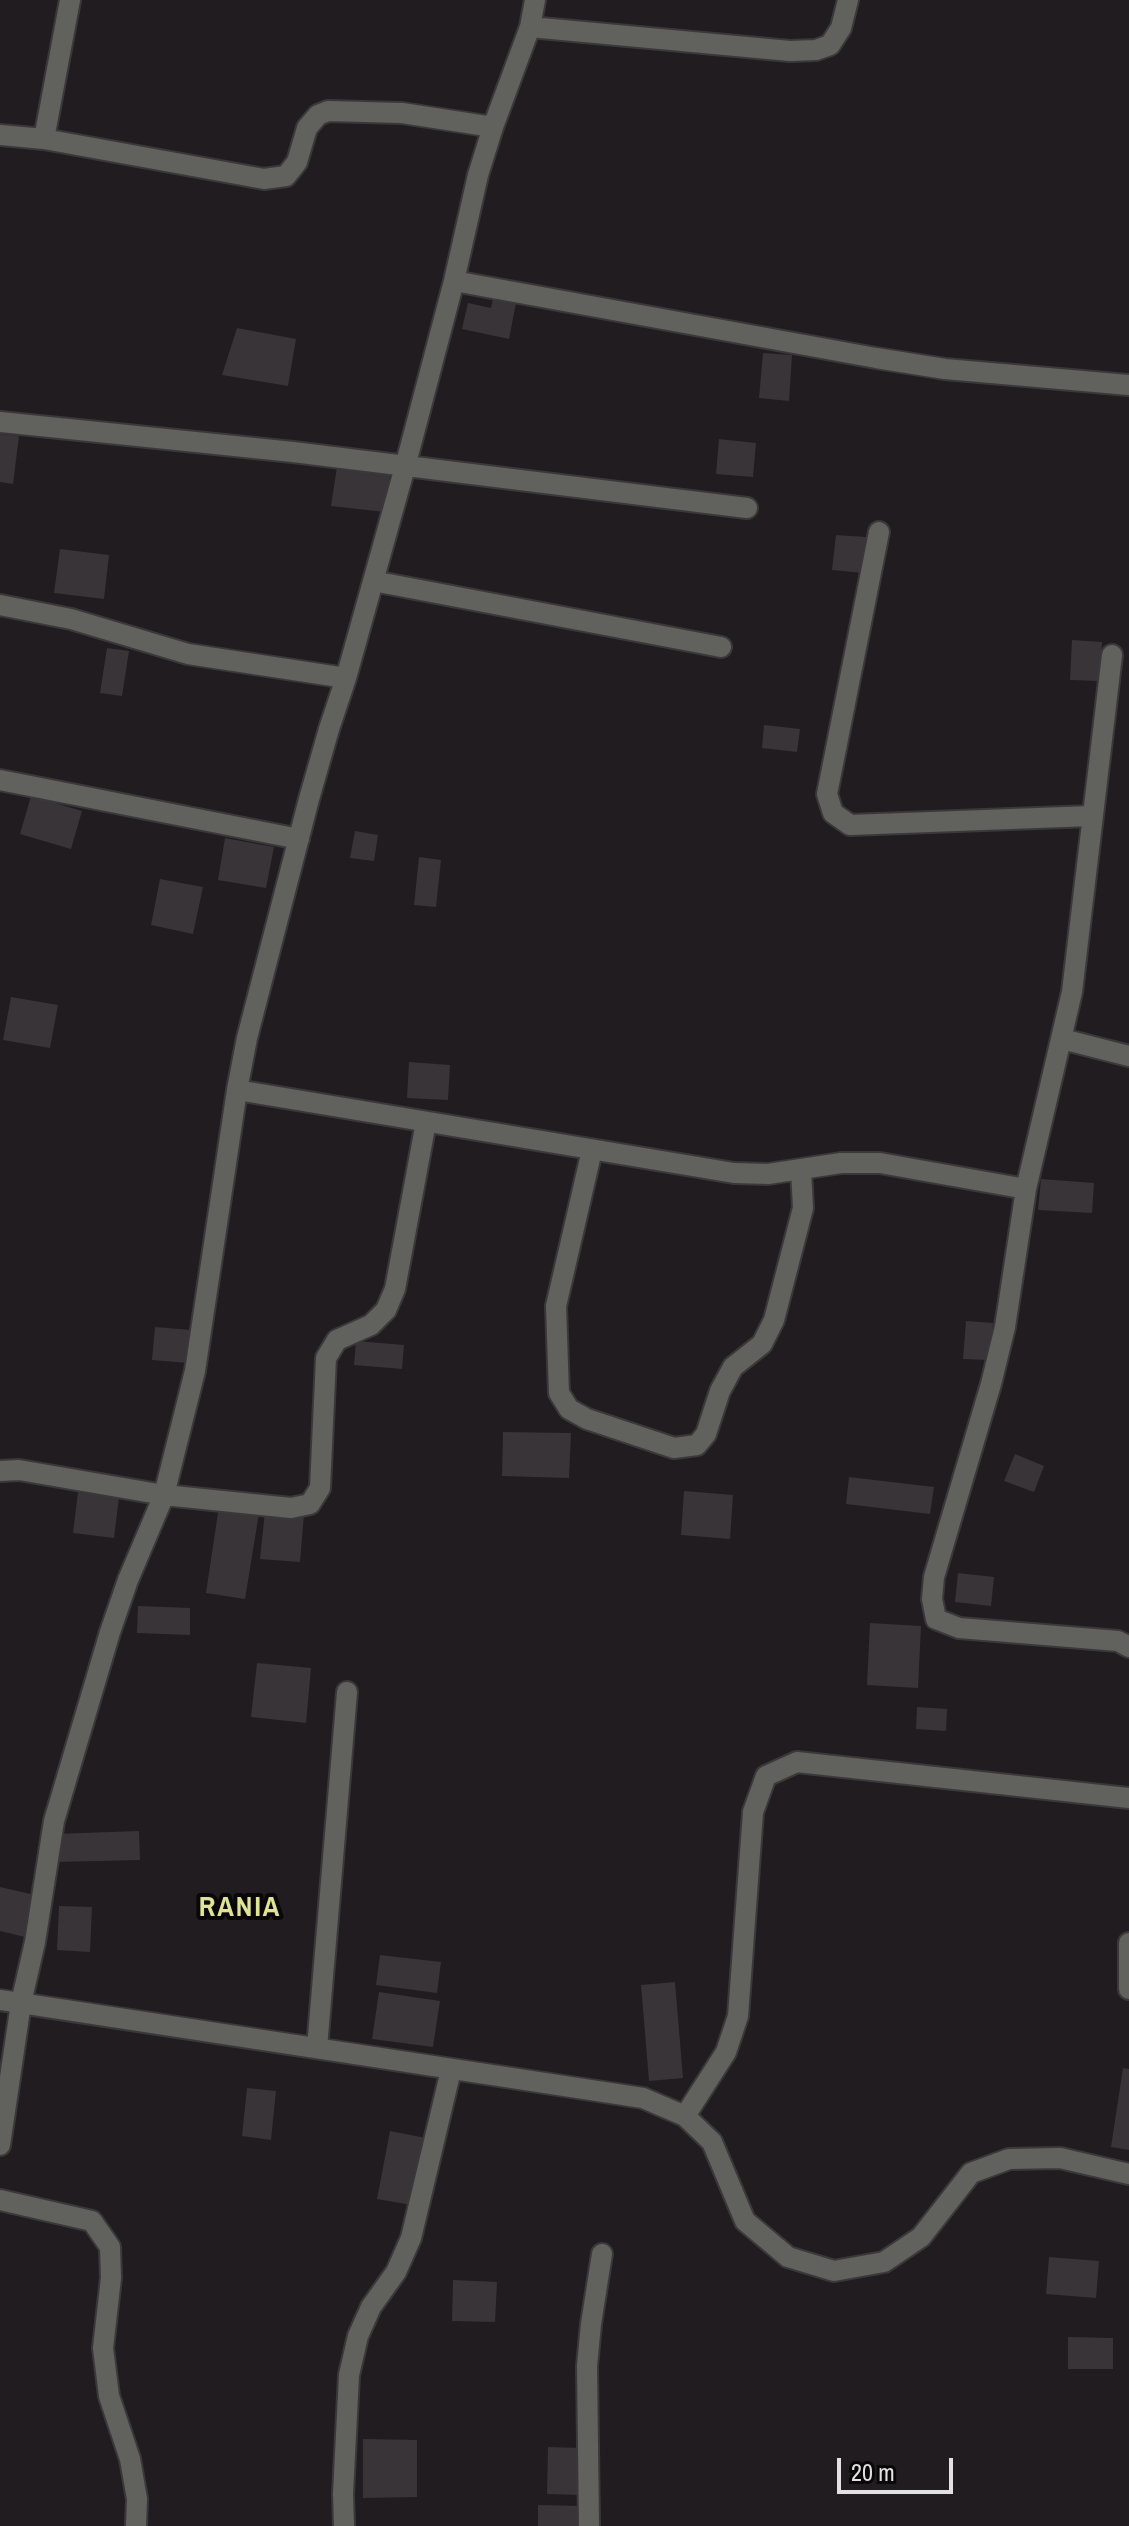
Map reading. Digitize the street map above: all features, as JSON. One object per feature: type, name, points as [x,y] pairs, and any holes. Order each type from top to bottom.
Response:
[{"type":"street","points":[[44,139],[70,0]]},
{"type":"street","points":[[0,2145],[10,2002],[35,1942],[54,1821],[128,1580],[164,1495],[195,1371],[247,1038],[329,729],[405,467],[454,281],[478,175],[530,27],[535,0]]},
{"type":"street","points":[[530,27],[790,51],[816,50],[830,45],[841,28],[848,0]]},
{"type":"street","points":[[0,135],[44,139],[264,179],[286,176],[297,162],[307,128],[318,115],[328,111],[402,113],[493,127]]},
{"type":"street","points":[[454,281],[945,369],[1129,385]]},
{"type":"street","points":[[0,422],[293,452],[747,508]]},
{"type":"street","points":[[879,532],[827,794],[833,813],[850,825],[1091,816]]},
{"type":"street","points":[[373,581],[721,647]]},
{"type":"street","points":[[0,605],[71,619],[188,654],[346,678]]},
{"type":"street","points":[[1112,655],[1072,992],[1026,1189],[1005,1327],[934,1577],[932,1599],[936,1619],[959,1628],[1118,1641],[1129,1647]]},
{"type":"street","points":[[0,781],[299,839]]},
{"type":"street","points":[[1062,1039],[1129,1056]]},
{"type":"street","points":[[237,1090],[734,1173],[768,1174],[841,1163],[880,1163],[1026,1189]]},
{"type":"street","points":[[0,1471],[19,1470],[164,1495],[291,1508],[310,1504],[320,1488],[326,1358],[337,1340],[371,1325],[386,1310],[395,1289],[426,1122]]},
{"type":"street","points":[[592,1150],[556,1306],[559,1393],[569,1409],[587,1419],[674,1448],[697,1445],[706,1434],[720,1391],[733,1367],[762,1344],[774,1320],[803,1208],[801,1170]]},
{"type":"street","points":[[317,2048],[347,1692]]},
{"type":"street","points":[[685,2116],[726,2052],[738,2016],[753,1812],[766,1776],[797,1762],[1129,1798]]},
{"type":"street","points":[[1129,1943],[1129,1989]]},
{"type":"street","points":[[10,2002],[643,2098],[685,2116],[712,2142],[745,2221],[788,2257],[834,2271],[884,2262],[921,2237],[971,2173],[1009,2159],[1060,2158],[1129,2174]]},
{"type":"street","points":[[344,2526],[349,2375],[358,2336],[371,2307],[396,2272],[411,2238],[451,2070]]},
{"type":"street","points":[[0,2200],[92,2221],[110,2247],[111,2278],[103,2348],[109,2396],[130,2459],[137,2499],[136,2526]]},
{"type":"street","points":[[589,2526],[587,2366],[602,2254]]},
{"type":"building","points":[[494,294],[517,298],[509,339],[462,329],[468,303],[491,308]]},
{"type":"building","points":[[237,328],[296,339],[288,386],[222,375]]},
{"type":"building","points":[[763,353],[792,355],[789,401],[759,398]]},
{"type":"building","points":[[0,434],[19,436],[13,484],[0,482]]},
{"type":"building","points":[[719,439],[756,443],[753,477],[716,474]]},
{"type":"building","points":[[337,467],[390,474],[385,512],[331,506]]},
{"type":"building","points":[[836,535],[866,537],[863,573],[832,570]]},
{"type":"building","points":[[60,549],[109,555],[104,599],[54,593]]},
{"type":"building","points":[[1072,640],[1102,642],[1099,681],[1070,680]]},
{"type":"building","points":[[107,648],[129,651],[122,696],[100,693]]},
{"type":"building","points":[[764,725],[800,729],[797,752],[762,748]]},
{"type":"building","points":[[31,796],[82,811],[71,849],[20,834]]},
{"type":"building","points":[[355,831],[378,835],[374,861],[350,858]]},
{"type":"building","points":[[225,838],[274,847],[266,888],[218,880]]},
{"type":"building","points":[[419,857],[441,860],[436,907],[414,905]]},
{"type":"building","points":[[160,879],[203,887],[193,934],[151,925]]},
{"type":"building","points":[[11,997],[58,1005],[50,1048],[3,1040]]},
{"type":"building","points":[[409,1062],[450,1065],[448,1100],[407,1098]]},
{"type":"building","points":[[1041,1179],[1094,1183],[1092,1213],[1038,1210]]},
{"type":"building","points":[[966,1321],[993,1323],[990,1360],[963,1359]]},
{"type":"building","points":[[155,1327],[191,1330],[188,1363],[152,1360]]},
{"type":"building","points":[[356,1341],[404,1345],[402,1369],[354,1365]]},
{"type":"building","points":[[503,1432],[571,1433],[569,1478],[502,1476]]},
{"type":"building","points":[[1015,1454],[1044,1466],[1034,1492],[1004,1481]]},
{"type":"building","points":[[849,1477],[934,1487],[930,1514],[846,1504]]},
{"type":"building","points":[[684,1491],[733,1495],[730,1539],[681,1535]]},
{"type":"building","points":[[78,1492],[119,1497],[114,1538],[73,1533]]},
{"type":"building","points":[[219,1506],[259,1513],[245,1599],[206,1593]]},
{"type":"building","points":[[265,1511],[304,1514],[300,1562],[260,1559]]},
{"type":"building","points":[[958,1573],[994,1577],[991,1606],[955,1602]]},
{"type":"building","points":[[138,1606],[190,1608],[190,1635],[137,1633]]},
{"type":"building","points":[[870,1623],[921,1626],[918,1688],[867,1685]]},
{"type":"building","points":[[257,1663],[311,1668],[306,1723],[251,1717]]},
{"type":"building","points":[[917,1707],[947,1709],[946,1731],[916,1729]]},
{"type":"building","points":[[139,1831],[140,1860],[55,1862],[54,1834]]},
{"type":"building","points":[[0,1887],[39,1896],[29,1938],[0,1931]]},
{"type":"building","points":[[59,1906],[92,1907],[90,1952],[57,1950]]},
{"type":"building","points":[[380,1955],[441,1962],[437,1993],[376,1985]]},
{"type":"building","points":[[675,1982],[683,2078],[649,2081],[641,1985]]},
{"type":"building","points":[[379,1992],[440,2001],[433,2047],[372,2039]]},
{"type":"building","points":[[1123,2068],[1129,2069],[1129,2150],[1111,2147]]},
{"type":"building","points":[[247,2088],[276,2091],[271,2140],[242,2136]]},
{"type":"building","points":[[390,2131],[426,2138],[412,2205],[377,2199]]},
{"type":"building","points":[[1049,2257],[1099,2261],[1096,2298],[1046,2294]]},
{"type":"building","points":[[453,2280],[497,2282],[495,2322],[452,2321]]},
{"type":"building","points":[[1068,2337],[1113,2338],[1113,2369],[1068,2369]]},
{"type":"building","points":[[363,2439],[417,2440],[417,2497],[363,2498]]},
{"type":"building","points":[[548,2447],[581,2448],[580,2495],[547,2494]]},
{"type":"building","points":[[538,2505],[580,2506],[579,2526],[538,2526]]},
{"type":"district","name":"RANIA","points":[[240,1908]]}]
